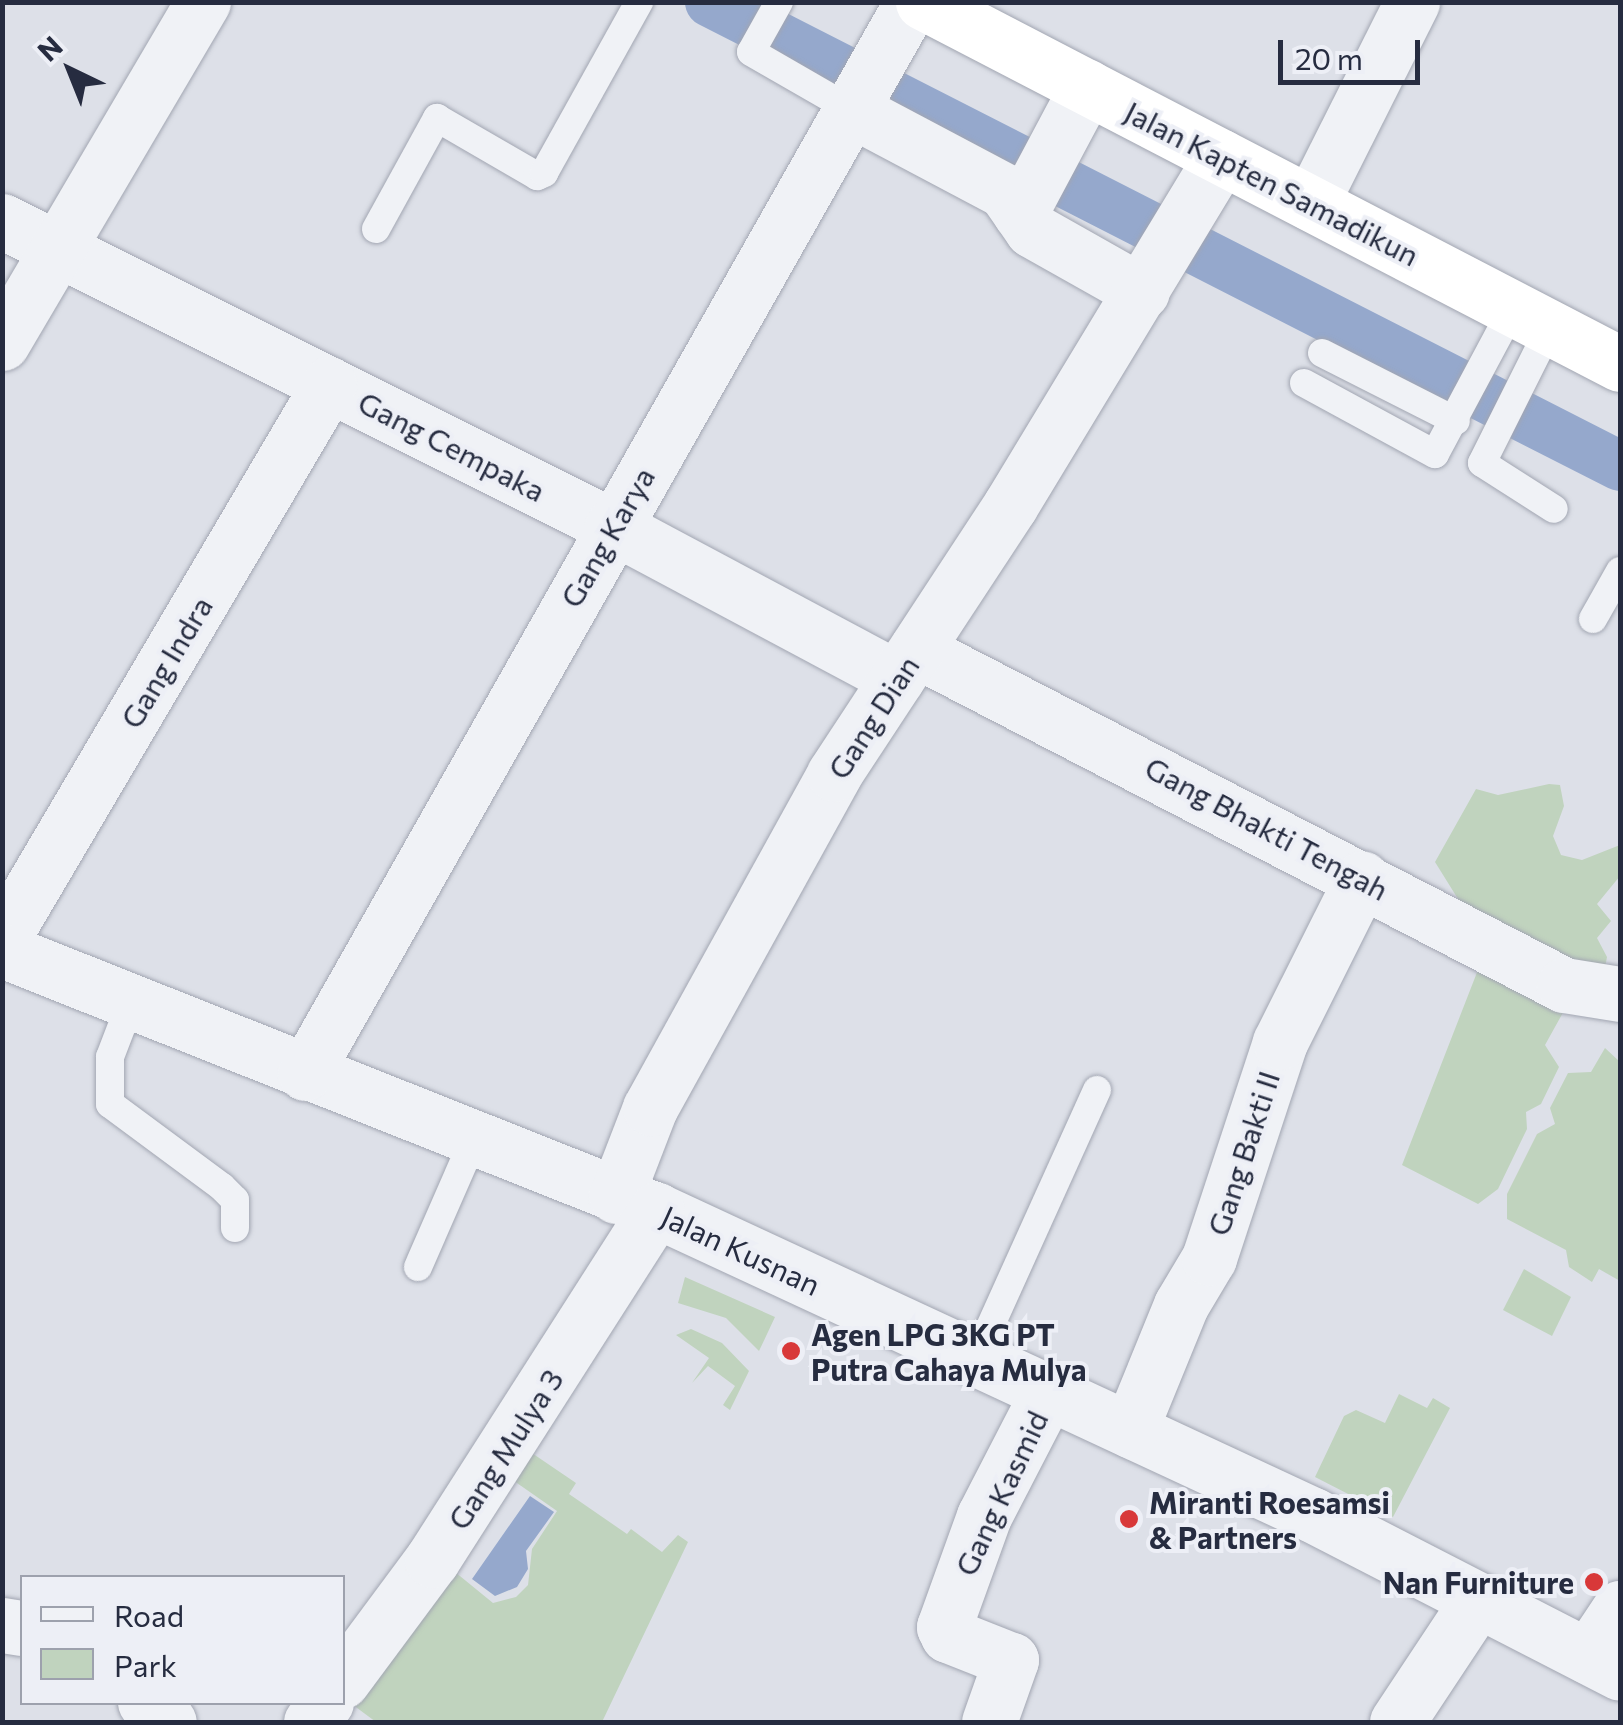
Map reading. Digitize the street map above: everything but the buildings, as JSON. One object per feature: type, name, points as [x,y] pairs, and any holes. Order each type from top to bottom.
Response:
[{"type":"highway","name":"Jalan Kapten Samadikun","points":[[923,2],[1620,364]]},
{"type":"street","points":[[2,343],[203,2]]},
{"type":"street","name":"Gang Karya","points":[[305,1073],[912,2]]},
{"type":"street","points":[[1311,203],[1412,2]]},
{"type":"street","points":[[1024,204],[1086,87]]},
{"type":"street","points":[[864,88],[1024,204],[1032,230],[1166,254]]},
{"type":"street","name":"Gang Dian","points":[[636,1224],[650,1108],[726,962],[906,664],[1166,254],[1222,157]]},
{"type":"street","name":"Gang Cempaka","points":[[2,221],[612,526],[906,664]]},
{"type":"street","name":"Gang Indra","points":[[2,939],[329,384]]},
{"type":"street","name":"Gang Bhakti Tengah","points":[[906,664],[1362,878],[1564,984],[1620,994]]},
{"type":"street","name":"Gang Bakti II","points":[[1130,1430],[1181,1305],[1209,1258],[1280,1042],[1362,878]]},
{"type":"street","name":"Jalan Kusnan","points":[[2,950],[122,1023],[305,1073],[463,1164],[636,1224],[976,1358],[1604,1664]]},
{"type":"street","name":"Gang Mulya 3","points":[[345,1677],[432,1560],[636,1224]]},
{"type":"street","name":"Gang Kasmid","points":[[989,1722],[1010,1660],[948,1635],[944,1627],[984,1516],[1048,1392]]},
{"type":"street","points":[[1397,1722],[1477,1601]]},
{"type":"street","points":[[1604,1664],[1620,1608]]},
{"type":"street","points":[[149,1705],[169,1722]]},
{"type":"lane","points":[[376,229],[437,118],[537,176],[544,174],[638,2]]},
{"type":"lane","points":[[776,8],[751,52],[864,88]]},
{"type":"lane","points":[[1304,384],[1436,454],[1483,368],[1532,317]]},
{"type":"lane","points":[[1532,317],[1519,388],[1484,467],[1554,509]]},
{"type":"lane","points":[[1322,353],[1458,416]]},
{"type":"lane","points":[[1594,619],[1620,571]]},
{"type":"lane","points":[[122,1023],[110,1104],[222,1186],[235,1200],[235,1228]]},
{"type":"lane","points":[[976,1358],[1097,1090]]},
{"type":"lane","points":[[418,1268],[463,1164]]},
{"type":"green space","points":[[1560,785],[1564,806],[1553,836],[1561,855],[1582,860],[1620,845],[1620,876],[1597,904],[1611,921],[1597,938],[1607,957],[1603,978],[1463,907],[1435,862],[1476,789],[1498,795]]},
{"type":"green space","points":[[1483,957],[1565,1009],[1545,1045],[1559,1067],[1541,1104],[1526,1112],[1527,1129],[1498,1189],[1478,1204],[1402,1165]]},
{"type":"green space","points":[[1605,1048],[1620,1062],[1620,1281],[1599,1269],[1592,1282],[1569,1267],[1566,1250],[1507,1219],[1507,1194],[1537,1134],[1555,1124],[1550,1108],[1568,1073],[1591,1072]]},
{"type":"green space","points":[[1524,1269],[1571,1297],[1552,1336],[1503,1310]]},
{"type":"green space","points":[[685,1277],[775,1317],[759,1351],[726,1318],[678,1303]]},
{"type":"green space","points":[[691,1329],[722,1343],[749,1371],[730,1410],[723,1405],[735,1386],[708,1366],[692,1383],[709,1358],[676,1335]]},
{"type":"green space","points":[[1399,1394],[1427,1408],[1433,1398],[1450,1408],[1393,1517],[1315,1477],[1344,1416],[1356,1410],[1385,1423]]},
{"type":"green space","points":[[523,1447],[576,1483],[569,1494],[627,1534],[631,1529],[662,1552],[678,1535],[688,1542],[602,1722],[376,1722],[345,1699],[444,1563],[493,1603],[516,1597],[528,1585],[532,1549],[557,1511],[504,1474]]},
{"type":"water","points":[[530,1496],[554,1512],[526,1551],[528,1569],[517,1587],[495,1596],[472,1579]]},
{"type":"waterway","points":[[710,2],[1620,466]]},
{"type":"place","name":"Agen LPG 3KG PT Putra Cahaya Mulya","points":[[791,1351]]},
{"type":"place","name":"Miranti Roesamsi & Partners","points":[[1129,1519]]},
{"type":"place","name":"Nan Furniture","points":[[1594,1582]]}]
